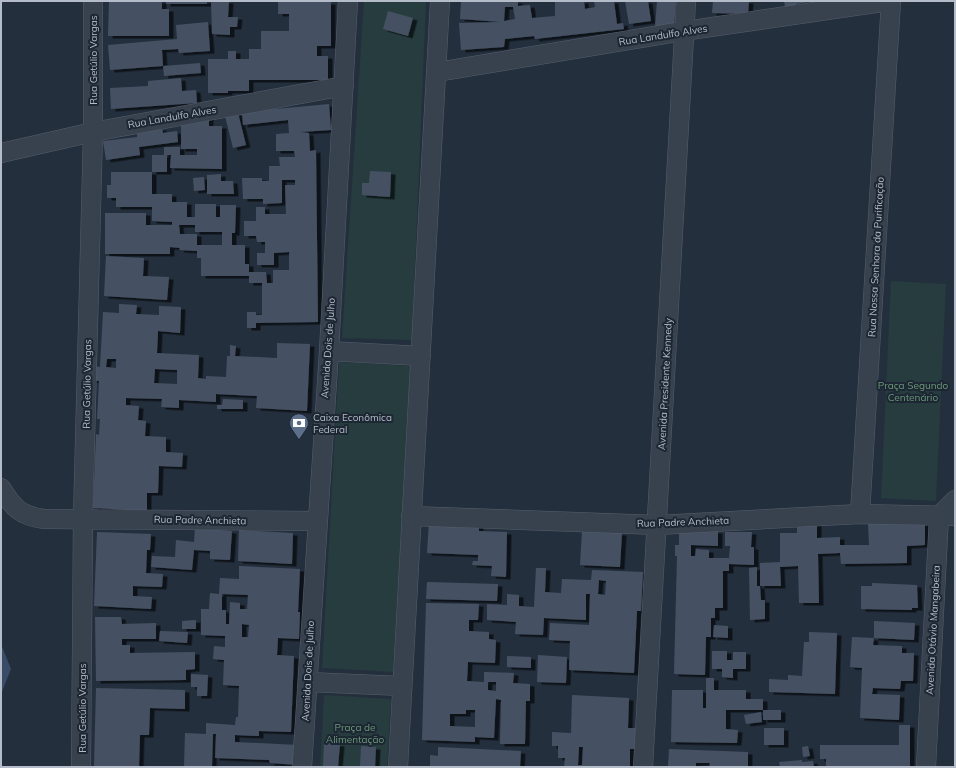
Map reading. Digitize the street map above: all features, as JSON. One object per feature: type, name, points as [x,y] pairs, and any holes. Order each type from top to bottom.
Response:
[{"type":"street","name":"Rua Getúlio Vargas","points":[[81,767],[83,518],[93,132],[93,1]]},
{"type":"street","name":"Avenida Dois de Julho","points":[[302,767],[348,1]]},
{"type":"street","points":[[398,767],[440,1]]},
{"type":"street","name":"Avenida Presidente Kennedy","points":[[643,767],[658,525],[686,1]]},
{"type":"street","name":"Rua Landulfo Alves","points":[[437,72],[684,31],[890,1]]},
{"type":"street","name":"Rua Nossa Senhora da Purificação","points":[[860,514],[890,1]]},
{"type":"street","name":"Rua Landulfo Alves","points":[[1,153],[93,132],[344,86]]},
{"type":"street","points":[[328,351],[421,356]]},
{"type":"street","name":"Rua Padre Anchieta","points":[[1,488],[16,508],[30,517],[44,519],[83,518],[317,521]]},
{"type":"street","points":[[947,516],[955,500]]},
{"type":"street","name":"Rua Padre Anchieta","points":[[411,516],[658,525],[860,514],[947,516]]},
{"type":"street","name":"Avenida Otávio Mangabeira","points":[[926,767],[947,516]]},
{"type":"street","points":[[308,682],[402,686]]},
{"type":"green space","points":[[364,1],[426,1],[412,340],[342,338]]},
{"type":"green space","name":"Praça Segundo Centenário","points":[[891,281],[946,284],[936,501],[881,498]]},
{"type":"green space","points":[[339,362],[411,366],[393,672],[322,668]]},
{"type":"green space","name":"Praça de Alimentação","points":[[324,695],[391,699],[387,767],[320,767]]},
{"type":"water","points":[[1,644],[11,669],[1,694]]},
{"type":"building","points":[[109,1],[162,1],[162,9],[169,9],[169,36],[108,36]]},
{"type":"building","points":[[166,1],[207,1],[207,4],[166,4]]},
{"type":"building","points":[[211,1],[229,1],[228,17],[238,17],[237,27],[230,27],[230,35],[212,34]]},
{"type":"building","points":[[461,1],[518,1],[518,6],[530,5],[532,18],[555,16],[555,1],[584,1],[585,9],[595,7],[594,1],[614,1],[617,24],[623,23],[624,29],[535,39],[534,36],[505,39],[504,47],[461,50],[459,23],[501,22],[460,19]],"holes":[[[505,7],[513,7],[515,19],[504,21]]]},
{"type":"building","points":[[625,1],[648,1],[651,21],[629,24]]},
{"type":"building","points":[[657,1],[676,1],[674,28],[655,27]]},
{"type":"building","points":[[713,1],[749,1],[748,14],[712,13]]},
{"type":"building","points":[[784,1],[809,2],[796,4],[798,10],[786,12]]},
{"type":"building","points":[[278,2],[331,2],[331,46],[317,46],[317,56],[328,56],[328,80],[249,80],[249,91],[208,93],[208,59],[228,59],[228,51],[236,51],[236,59],[249,59],[249,49],[261,49],[261,31],[289,31],[289,14],[278,14]]},
{"type":"building","points":[[388,11],[413,18],[408,36],[383,29]]},
{"type":"building","points":[[208,22],[210,51],[179,53],[178,49],[162,50],[163,66],[110,70],[108,45],[177,39],[176,25]]},
{"type":"building","points":[[200,63],[201,73],[164,76],[163,66]]},
{"type":"building","points":[[181,78],[182,91],[196,90],[197,103],[111,109],[110,88],[148,86],[148,81]]},
{"type":"building","points":[[329,104],[331,130],[300,132],[309,133],[310,151],[316,150],[318,322],[256,323],[256,328],[247,328],[247,312],[256,312],[256,315],[262,315],[262,283],[249,283],[249,276],[201,276],[201,258],[197,258],[197,251],[179,250],[180,248],[170,247],[170,254],[105,254],[105,213],[146,213],[146,225],[172,225],[172,222],[152,221],[152,207],[116,207],[116,198],[107,198],[107,185],[111,185],[111,172],[152,172],[152,194],[172,194],[172,202],[187,202],[187,217],[195,217],[195,204],[216,204],[216,217],[220,217],[220,205],[236,205],[235,233],[232,233],[232,245],[245,245],[245,264],[249,264],[249,272],[266,272],[267,283],[273,283],[273,270],[289,270],[289,252],[274,253],[274,265],[257,265],[257,253],[265,253],[265,242],[257,242],[256,236],[244,236],[244,221],[256,221],[256,207],[265,207],[265,214],[286,214],[285,185],[295,185],[295,180],[282,180],[282,203],[263,204],[263,199],[243,199],[242,178],[262,178],[262,181],[269,181],[269,166],[280,166],[279,157],[295,157],[294,151],[276,151],[276,134],[289,133],[288,120],[243,125],[242,112]],"holes":[[[179,225],[195,225],[195,232],[222,232],[222,245],[197,245],[197,234],[180,234]]]},
{"type":"building","points":[[238,113],[246,145],[233,148],[225,116]]},
{"type":"building","points":[[209,116],[209,126],[222,126],[222,169],[170,168],[171,155],[167,155],[167,172],[152,172],[152,155],[164,155],[164,147],[180,147],[180,155],[197,155],[197,149],[181,149],[181,122]]},
{"type":"building","points":[[162,128],[163,133],[177,131],[178,142],[139,147],[140,155],[106,160],[103,141],[137,137],[137,131]]},
{"type":"building","points":[[370,171],[391,172],[390,197],[362,195],[362,183],[369,183]]},
{"type":"building","points":[[221,174],[221,181],[233,181],[234,194],[207,194],[207,175]]},
{"type":"building","points":[[204,177],[205,190],[194,191],[193,178]]},
{"type":"building","points":[[106,256],[144,258],[143,276],[169,277],[167,300],[104,296]]},
{"type":"building","points":[[119,304],[137,305],[136,314],[159,315],[159,306],[181,307],[180,333],[158,331],[157,353],[199,355],[198,378],[206,379],[206,376],[226,377],[227,356],[230,356],[230,345],[236,346],[235,356],[277,358],[277,343],[310,344],[307,411],[256,408],[257,396],[216,394],[216,402],[179,400],[179,408],[161,407],[162,399],[126,398],[126,405],[139,406],[138,420],[146,421],[145,436],[166,437],[166,452],[183,453],[182,467],[159,466],[158,493],[147,493],[147,511],[93,508],[96,434],[99,435],[100,419],[97,419],[99,381],[89,380],[90,366],[100,367],[103,312],[119,313]],"holes":[[[107,359],[116,359],[116,368],[106,367]],[[155,369],[177,370],[177,384],[154,383]]]},
{"type":"building","points":[[223,399],[243,400],[243,409],[217,409],[217,405],[222,405]]},
{"type":"building","points":[[429,521],[479,523],[479,531],[507,532],[506,577],[491,576],[492,566],[472,565],[473,561],[478,561],[478,555],[427,553]]},
{"type":"building","points":[[817,523],[817,538],[840,537],[840,545],[869,545],[868,524],[925,523],[925,545],[907,546],[907,563],[841,564],[840,553],[818,554],[819,603],[799,603],[798,566],[780,567],[781,586],[760,586],[760,563],[780,562],[780,533],[797,533],[797,524]]},
{"type":"building","points":[[195,528],[232,531],[230,560],[210,559],[210,551],[194,550],[192,570],[151,567],[152,556],[175,557],[176,540],[194,542]]},
{"type":"building","points":[[239,530],[293,533],[292,564],[238,561]]},
{"type":"building","points":[[679,530],[718,531],[718,546],[691,545],[691,556],[695,556],[696,549],[709,550],[709,558],[729,558],[730,546],[725,546],[725,532],[752,532],[751,547],[754,547],[754,565],[729,564],[729,571],[723,571],[723,608],[715,608],[715,618],[711,618],[711,637],[706,637],[705,675],[674,674],[677,556],[675,556],[675,545],[679,545]]},
{"type":"building","points":[[582,531],[622,533],[620,567],[580,565]]},
{"type":"building","points":[[97,532],[151,534],[150,550],[147,550],[146,573],[163,574],[162,587],[133,586],[133,596],[152,597],[151,609],[94,606]]},
{"type":"building","points":[[239,566],[300,569],[298,612],[300,612],[299,639],[278,638],[277,655],[294,656],[291,732],[259,731],[259,736],[235,735],[235,742],[298,745],[297,765],[270,763],[269,760],[215,758],[216,734],[213,734],[212,767],[184,767],[185,733],[206,734],[206,723],[235,725],[236,717],[238,717],[239,686],[223,685],[224,660],[213,659],[214,646],[225,647],[225,636],[201,635],[201,609],[209,609],[210,593],[219,594],[220,578],[239,579]],"holes":[[[222,594],[248,595],[247,609],[240,609],[240,603],[230,602],[229,624],[226,624],[226,610],[222,610]],[[242,624],[249,625],[248,637],[242,637]]]},
{"type":"building","points":[[757,567],[757,586],[760,586],[761,600],[765,600],[765,619],[750,620],[749,568]]},
{"type":"building","points":[[536,568],[546,568],[545,592],[561,593],[562,579],[591,580],[592,570],[643,572],[641,611],[637,611],[634,673],[569,670],[570,641],[549,640],[550,623],[589,625],[590,594],[586,594],[586,620],[544,618],[543,635],[515,634],[516,622],[487,620],[487,604],[507,605],[507,594],[519,595],[519,606],[534,607]],"holes":[[[599,580],[606,581],[605,595],[598,594]]]},
{"type":"building","points":[[427,582],[498,584],[497,601],[426,599]]},
{"type":"building","points":[[872,583],[917,585],[918,608],[912,608],[912,610],[861,609],[861,586],[872,586]]},
{"type":"building","points":[[426,603],[479,604],[478,620],[469,620],[469,631],[489,632],[489,639],[496,640],[495,663],[468,662],[467,681],[484,682],[484,672],[514,673],[513,683],[530,684],[530,701],[526,701],[525,744],[500,744],[501,700],[496,699],[494,738],[475,737],[475,742],[422,740]],"holes":[[[488,682],[496,682],[496,691],[488,690]],[[466,710],[475,710],[475,727],[450,726],[450,714],[466,714]]]},
{"type":"building","points":[[95,617],[121,617],[122,624],[156,623],[156,639],[122,639],[122,645],[130,645],[130,653],[195,652],[195,669],[186,670],[186,680],[96,681]]},
{"type":"building","points":[[196,620],[196,629],[182,629],[182,621]]},
{"type":"building","points":[[874,621],[915,623],[914,640],[874,638]]},
{"type":"building","points":[[714,625],[728,626],[728,638],[713,637]]},
{"type":"building","points":[[160,631],[188,632],[187,643],[159,641]]},
{"type":"building","points":[[809,632],[837,633],[835,694],[769,692],[769,679],[788,680],[788,675],[802,676],[804,642],[809,642]]},
{"type":"building","points":[[852,637],[874,638],[873,645],[902,646],[902,653],[914,653],[913,681],[901,681],[900,689],[873,688],[872,694],[900,695],[899,720],[860,718],[862,668],[850,667]]},
{"type":"building","points":[[712,651],[727,651],[727,660],[733,660],[733,652],[746,652],[746,669],[733,669],[733,678],[722,677],[722,669],[712,669]]},
{"type":"building","points":[[538,655],[567,657],[566,683],[537,682]]},
{"type":"building","points":[[507,656],[531,657],[531,668],[507,667]]},
{"type":"building","points":[[191,674],[208,675],[207,696],[197,696],[197,687],[191,687]]},
{"type":"building","points":[[706,678],[714,678],[714,690],[746,690],[746,699],[763,699],[763,710],[726,710],[726,729],[738,730],[737,743],[671,742],[672,690],[703,690],[703,708],[706,708]]},
{"type":"building","points":[[96,688],[185,690],[185,709],[150,708],[149,735],[140,735],[139,767],[94,767]]},
{"type":"building","points":[[572,695],[629,698],[628,728],[637,728],[636,749],[630,749],[630,767],[564,767],[565,758],[558,758],[558,746],[552,746],[552,732],[571,733]],"holes":[[[579,747],[583,747],[582,765],[578,765]]]},
{"type":"building","points":[[763,710],[781,710],[781,720],[763,720]]},
{"type":"building","points":[[761,712],[762,722],[746,724],[744,715]]},
{"type":"building","points":[[899,725],[910,725],[910,767],[826,767],[826,759],[820,759],[820,745],[899,745]]},
{"type":"building","points":[[764,728],[784,728],[784,745],[764,745]]},
{"type":"building","points":[[324,743],[340,744],[338,767],[323,767]]},
{"type":"building","points":[[361,746],[376,747],[375,767],[360,767]]},
{"type":"building","points":[[808,746],[810,756],[803,757],[802,747]]},
{"type":"building","points":[[438,747],[521,751],[520,767],[430,767],[430,755],[438,756]]},
{"type":"building","points":[[669,749],[748,752],[748,767],[709,767],[710,763],[696,763],[696,767],[668,767]]},
{"type":"building","points":[[802,760],[802,762],[813,761],[814,767],[780,767],[779,762]]},
{"type":"place","name":"Caixa Econômica Federal","points":[[299,440]]}]
